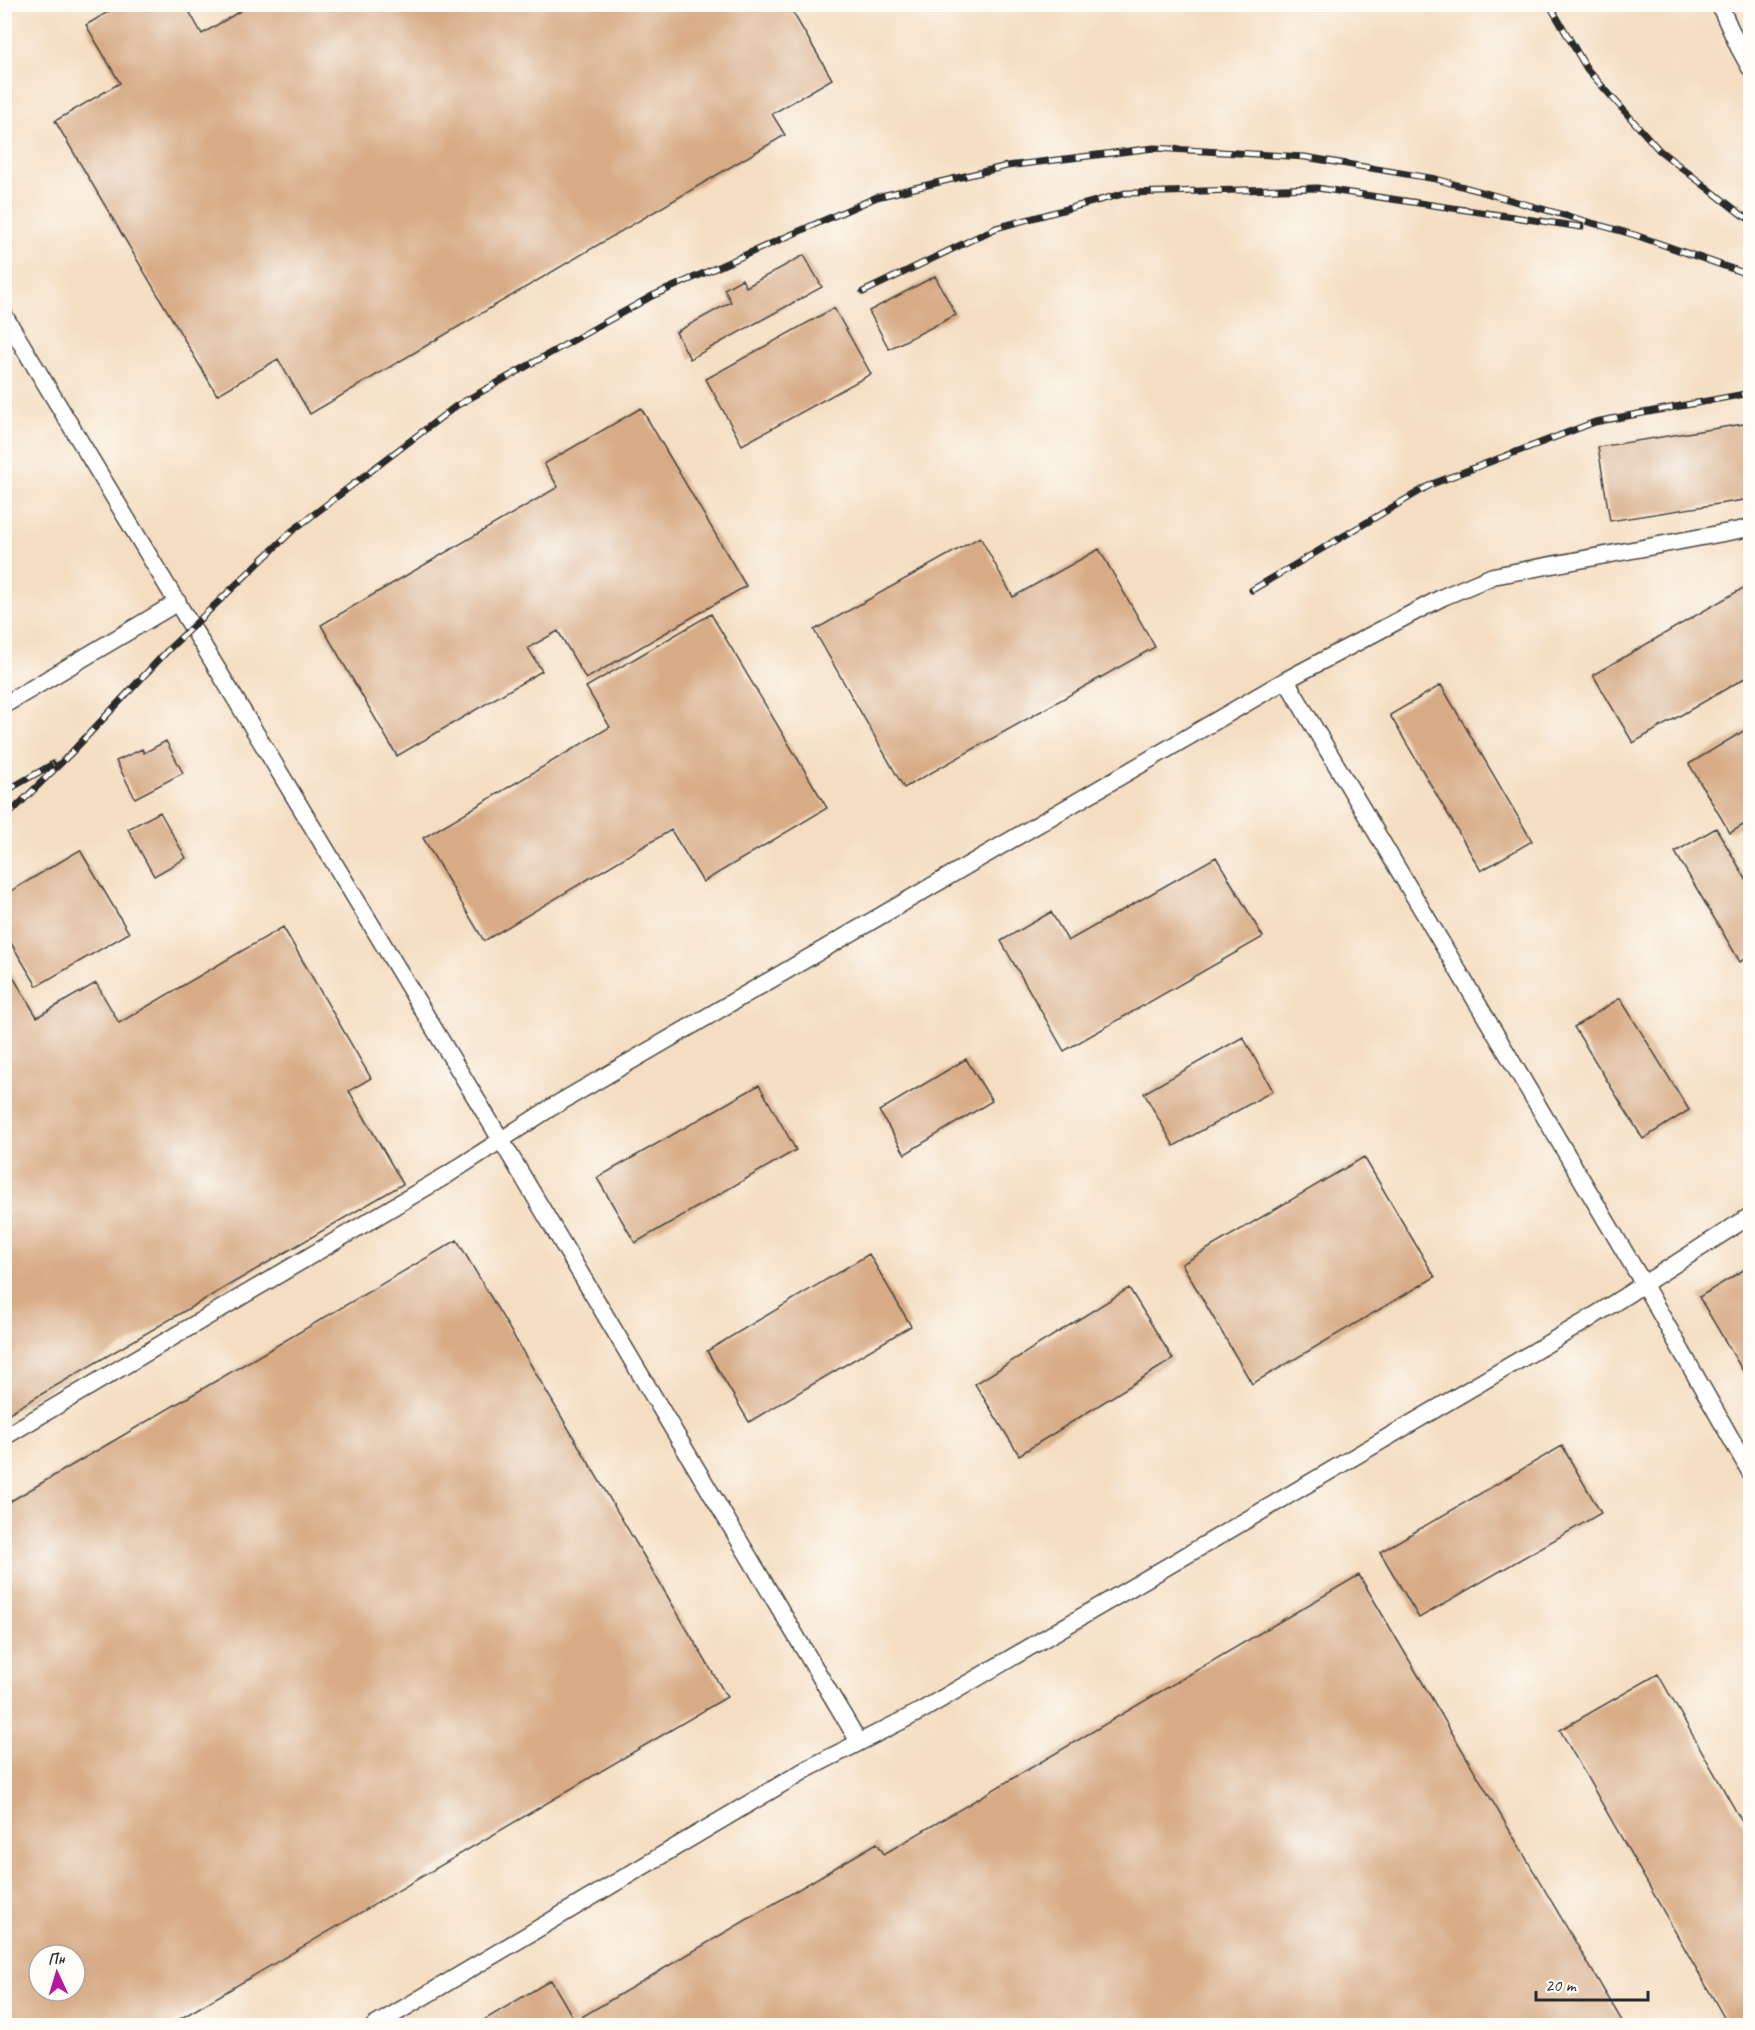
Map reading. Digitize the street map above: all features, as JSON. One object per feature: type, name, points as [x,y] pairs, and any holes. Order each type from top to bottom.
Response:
[{"type":"lane","points":[[1719,4],[1750,68]]},
{"type":"lane","points":[[4,315],[501,1140],[860,1742]]},
{"type":"lane","points":[[4,1437],[426,1188],[552,1107],[1286,681],[1443,597],[1493,576],[1750,528]]},
{"type":"lane","points":[[4,705],[178,602]]},
{"type":"lane","points":[[1286,681],[1643,1283],[1750,1472]]},
{"type":"lane","points":[[374,2025],[807,1769],[919,1712],[1586,1321],[1750,1216]]},
{"type":"building","points":[[121,4],[185,4],[202,34],[252,4],[788,4],[832,79],[772,114],[785,135],[310,414],[278,359],[217,395],[55,121],[120,83],[86,25]]},
{"type":"building","points":[[804,255],[822,287],[690,359],[676,332],[731,302],[724,289],[742,279],[746,287]]},
{"type":"building","points":[[935,276],[956,315],[889,349],[869,311]]},
{"type":"building","points":[[834,308],[871,374],[742,445],[706,379]]},
{"type":"building","points":[[641,408],[746,586],[586,679],[558,631],[528,648],[542,671],[397,756],[321,625],[558,487],[544,464]]},
{"type":"building","points":[[1750,423],[1750,499],[1610,521],[1598,447]]},
{"type":"building","points":[[980,537],[1013,597],[1099,549],[1155,647],[904,788],[814,630]]},
{"type":"building","points":[[1750,584],[1750,675],[1633,743],[1593,675]]},
{"type":"building","points":[[711,614],[827,808],[703,882],[671,830],[484,941],[423,838],[610,727],[586,687]]},
{"type":"building","points":[[1441,685],[1532,841],[1481,871],[1390,715]]},
{"type":"building","points":[[1750,727],[1750,821],[1730,833],[1689,764]]},
{"type":"building","points":[[166,741],[183,773],[135,798],[116,761],[142,749],[144,753]]},
{"type":"building","points":[[160,812],[186,858],[154,876],[128,829]]},
{"type":"building","points":[[1716,828],[1750,886],[1750,956],[1740,962],[1675,852]]},
{"type":"building","points":[[80,850],[129,933],[37,986],[4,932],[4,895]]},
{"type":"building","points":[[1216,857],[1263,937],[1064,1051],[1001,941],[1051,912],[1068,941]]},
{"type":"building","points":[[283,927],[371,1078],[349,1091],[403,1184],[4,1416],[4,962],[37,1017],[96,983],[119,1023]]},
{"type":"building","points":[[1620,998],[1689,1110],[1643,1139],[1574,1027]]},
{"type":"building","points":[[1243,1037],[1273,1091],[1174,1146],[1144,1093]]},
{"type":"building","points":[[966,1059],[992,1101],[905,1154],[879,1111]]},
{"type":"building","points":[[759,1085],[796,1150],[635,1243],[597,1178]]},
{"type":"building","points":[[1364,1157],[1435,1277],[1252,1384],[1182,1264]]},
{"type":"building","points":[[457,1240],[727,1697],[168,2026],[4,2026],[4,1505]]},
{"type":"building","points":[[869,1254],[911,1326],[749,1422],[707,1351]]},
{"type":"building","points":[[1750,1266],[1750,1383],[1699,1297]]},
{"type":"building","points":[[1129,1288],[1173,1359],[1019,1455],[975,1384]]},
{"type":"building","points":[[1562,1446],[1601,1513],[1419,1618],[1380,1552]]},
{"type":"building","points":[[1359,1575],[1625,2026],[474,2026],[551,1980],[575,2021],[877,1843],[884,1854]]},
{"type":"building","points":[[1658,1674],[1750,1836],[1750,2026],[1729,2026],[1560,1730]]},
{"type":"railway","points":[[1549,4],[1587,69],[1659,150],[1750,219]]},
{"type":"railway","points":[[4,819],[71,753],[170,648],[292,531],[456,406],[652,296],[877,197],[1007,166],[1154,148],[1305,157],[1436,179],[1635,235],[1750,275]]},
{"type":"railway","points":[[863,292],[996,228],[1126,193],[1317,188],[1581,227]]},
{"type":"railway","points":[[1252,590],[1432,484],[1595,422],[1750,393]]},
{"type":"railway","points":[[4,792],[53,764]]}]
